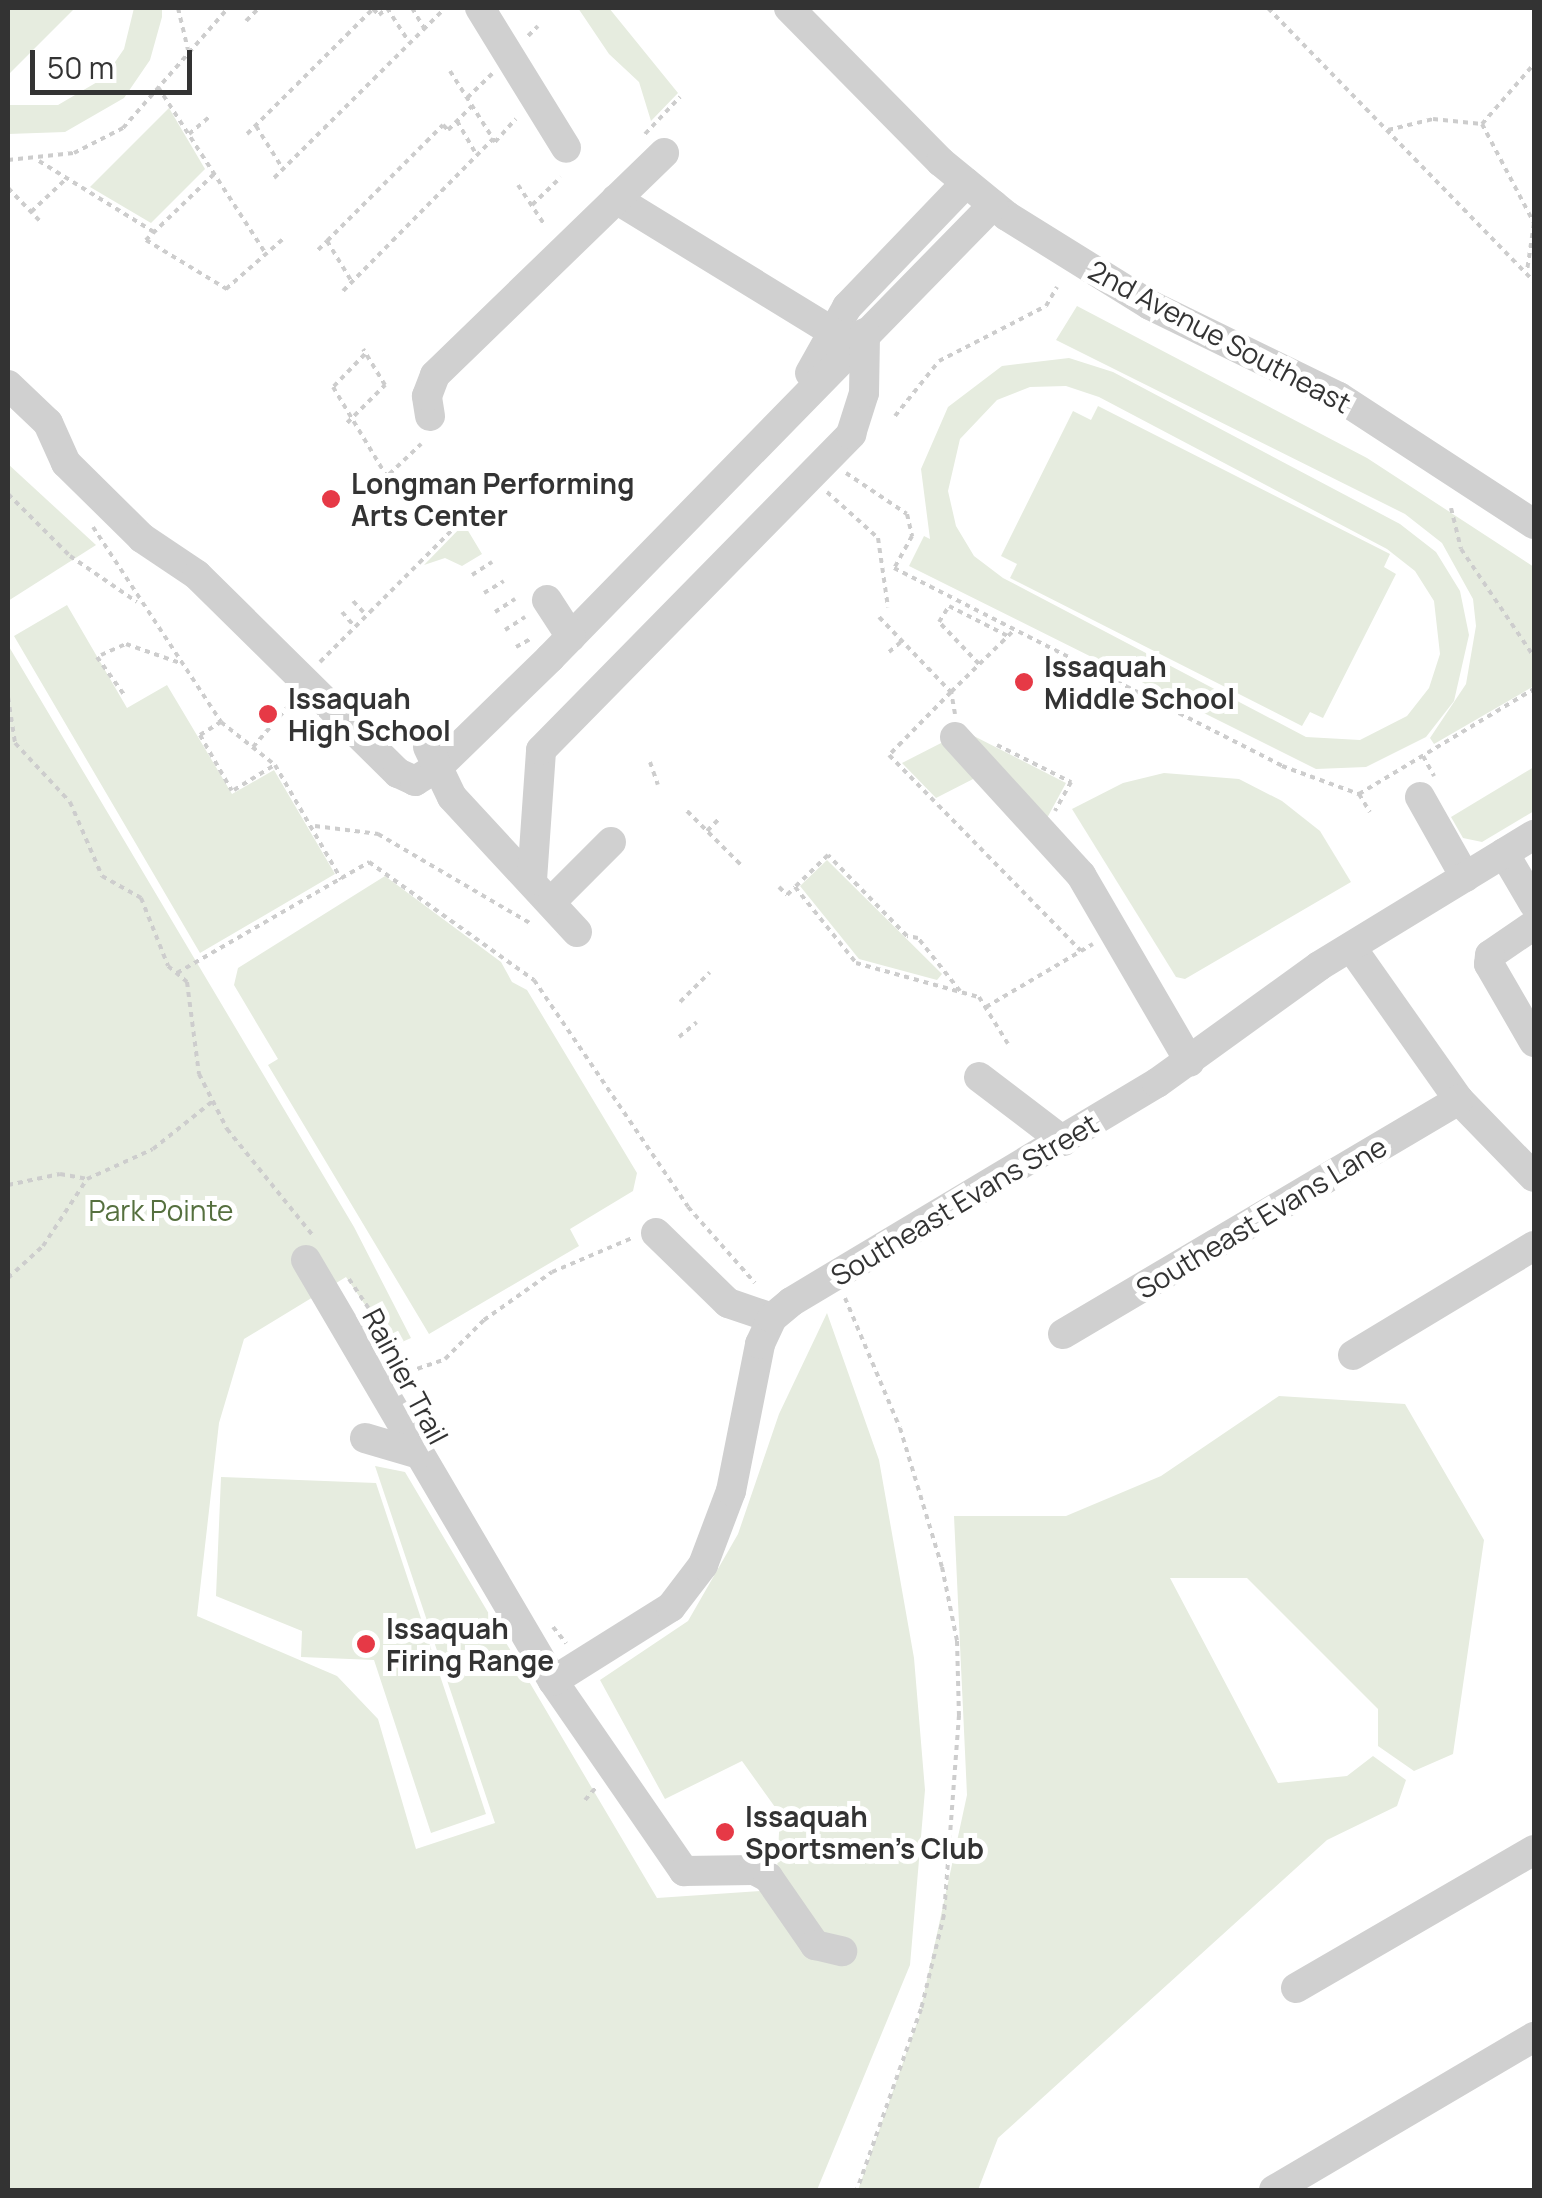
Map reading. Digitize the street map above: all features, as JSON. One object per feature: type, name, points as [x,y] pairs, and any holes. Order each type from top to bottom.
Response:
[{"type":"street","points":[[480,8],[564,163]]},
{"type":"street","name":"2nd Avenue Southeast","points":[[789,8],[966,184],[993,206],[1150,305],[1339,396],[1534,524]]},
{"type":"street","points":[[426,430],[427,396],[435,375],[616,200],[654,144]]},
{"type":"street","points":[[542,902],[540,750],[850,434],[864,393],[849,338],[847,307],[966,184]]},
{"type":"street","points":[[616,200],[849,338]]},
{"type":"street","points":[[8,385],[48,423],[66,463],[142,538],[197,575],[398,772],[415,781],[434,756],[485,712],[519,667],[571,637],[656,530],[789,408],[849,338],[993,206]]},
{"type":"street","points":[[536,609],[571,637]]},
{"type":"street","points":[[955,738],[1081,874],[1190,1062]]},
{"type":"street","points":[[434,756],[452,797],[542,902],[576,932]]},
{"type":"street","points":[[1427,786],[1465,876]]},
{"type":"street","name":"Southeast Evans Street","points":[[767,1304],[841,1290],[1190,1062],[1350,947],[1534,836]]},
{"type":"street","points":[[542,902],[611,842]]},
{"type":"street","points":[[1504,854],[1534,904]]},
{"type":"street","points":[[1534,926],[1490,955],[1490,964],[1534,1042]]},
{"type":"street","points":[[1350,947],[1459,1100],[1534,1177]]},
{"type":"street","points":[[979,1078],[1063,1142]]},
{"type":"street","name":"Southeast Evans Lane","points":[[1063,1334],[1459,1100]]},
{"type":"street","points":[[553,1682],[671,1607],[703,1565],[731,1491],[767,1304],[728,1303],[656,1232]]},
{"type":"street","points":[[1353,1354],[1534,1246]]},
{"type":"street","points":[[314,1253],[394,1378],[419,1454],[553,1682],[684,1871],[754,1870],[768,1878],[815,1945],[842,1950]]},
{"type":"street","points":[[364,1438],[419,1454]]},
{"type":"street","points":[[1296,1988],[1534,1850]]},
{"type":"street","points":[[1274,2190],[1534,2037]]},
{"type":"path","points":[[178,8],[188,50]]},
{"type":"path","points":[[215,8],[222,14]]},
{"type":"path","points":[[8,160],[39,162],[104,140],[140,113],[188,50],[228,8]]},
{"type":"path","points":[[246,21],[259,8]]},
{"type":"path","points":[[247,134],[373,9],[379,16],[387,8],[410,43]]},
{"type":"path","points":[[412,8],[424,28]]},
{"type":"path","points":[[274,178],[445,8]]},
{"type":"path","points":[[1268,8],[1534,282]]},
{"type":"path","points":[[522,43],[538,26]]},
{"type":"path","points":[[1482,124],[1534,64]]},
{"type":"path","points":[[467,98],[496,70]]},
{"type":"path","points":[[450,71],[493,139]]},
{"type":"path","points":[[158,87],[266,254]]},
{"type":"path","points":[[654,144],[680,98]]},
{"type":"path","points":[[318,250],[444,125],[448,130],[472,106]]},
{"type":"path","points":[[344,292],[522,112]]},
{"type":"path","points":[[189,134],[209,117]]},
{"type":"path","points":[[1387,130],[1432,119],[1482,124]]},
{"type":"path","points":[[457,121],[477,155]]},
{"type":"path","points":[[1482,124],[1534,224],[1527,273]]},
{"type":"path","points":[[256,126],[283,168]]},
{"type":"path","points":[[39,162],[155,232]]},
{"type":"path","points":[[532,204],[564,163]]},
{"type":"path","points":[[214,174],[146,240],[228,290],[284,238]]},
{"type":"path","points":[[31,212],[67,178]]},
{"type":"path","points":[[518,185],[544,224]]},
{"type":"path","points":[[8,188],[40,220]]},
{"type":"path","points":[[327,242],[352,282]]},
{"type":"path","points":[[186,276],[194,269]]},
{"type":"path","points":[[895,416],[926,371],[956,348],[1046,306],[1057,288]]},
{"type":"path","points":[[349,421],[385,385],[364,352],[332,386],[349,421],[385,479],[426,430]]},
{"type":"path","points":[[842,470],[907,514],[912,536],[894,568],[1282,766],[1359,794],[1370,812]]},
{"type":"path","points":[[823,489],[878,538],[888,607]]},
{"type":"path","points":[[8,494],[70,556],[142,604]]},
{"type":"path","points":[[1450,508],[1461,549],[1534,657]]},
{"type":"path","points":[[313,668],[465,516]]},
{"type":"path","points":[[90,518],[221,722],[275,765],[307,821],[315,826],[378,834],[542,902]]},
{"type":"path","points":[[472,575],[492,562]]},
{"type":"path","points":[[484,593],[504,581]]},
{"type":"path","points":[[494,612],[514,599]]},
{"type":"path","points":[[353,601],[366,615]]},
{"type":"path","points":[[979,664],[940,622],[948,606],[1008,636]]},
{"type":"path","points":[[505,630],[536,609]]},
{"type":"path","points":[[342,612],[355,627]]},
{"type":"path","points":[[878,617],[951,692]]},
{"type":"path","points":[[1014,630],[889,755],[1080,951]]},
{"type":"path","points":[[519,667],[536,635]]},
{"type":"path","points":[[889,652],[902,641]]},
{"type":"path","points":[[125,696],[99,656],[126,644],[183,664]]},
{"type":"path","points":[[1359,794],[1534,689]]},
{"type":"path","points":[[8,697],[14,743],[70,802],[102,876],[141,898],[177,974],[187,982],[199,1074],[227,1129],[314,1253]]},
{"type":"path","points":[[251,748],[290,704]]},
{"type":"path","points":[[221,722],[199,736],[232,792],[275,765]]},
{"type":"path","points":[[988,740],[1071,782],[1043,833]]},
{"type":"path","points":[[1422,756],[1427,786]]},
{"type":"path","points":[[650,762],[658,784]]},
{"type":"path","points":[[687,811],[742,866]]},
{"type":"path","points":[[707,831],[720,818]]},
{"type":"path","points":[[315,826],[341,878]]},
{"type":"path","points":[[780,887],[787,896],[828,855],[907,936],[918,938],[960,991]]},
{"type":"path","points":[[177,974],[369,862],[534,980],[688,1208],[767,1304]]},
{"type":"path","points":[[796,887],[856,963],[960,991],[986,1007],[1008,1044]]},
{"type":"path","points":[[986,1007],[1114,931]]},
{"type":"path","points":[[680,1002],[710,972]]},
{"type":"path","points":[[679,1037],[697,1022]]},
{"type":"path","points":[[8,1278],[43,1246],[87,1179],[153,1148],[213,1101]]},
{"type":"path","points":[[8,1185],[60,1174],[87,1179]]},
{"type":"path","points":[[394,1378],[445,1359],[484,1320],[552,1272],[616,1241],[656,1232]]},
{"type":"path","name":"Rainier Trail","points":[[346,1276],[394,1378],[420,1403]]},
{"type":"path","points":[[841,1290],[900,1428],[942,1568],[957,1640],[959,1715],[944,1915],[920,2009],[857,2190]]},
{"type":"path","points":[[547,1620],[571,1648],[579,1646]]},
{"type":"green space","points":[[8,8],[75,8],[8,75]]},
{"type":"green space","points":[[134,8],[162,8],[162,17],[150,60],[124,98],[65,132],[8,134],[8,105],[58,105],[104,78],[124,49]]},
{"type":"green space","points":[[578,8],[609,8],[678,93],[651,121],[639,82],[609,54]]},
{"type":"green space","points":[[169,108],[205,169],[151,223],[90,187]]},
{"type":"green space","points":[[1077,306],[1367,458],[1534,567],[1534,686],[1434,744],[1430,738],[1466,684],[1476,626],[1473,599],[1442,543],[1405,514],[1056,340]]},
{"type":"green space","points":[[1069,358],[1113,372],[1400,524],[1436,552],[1460,591],[1469,635],[1454,701],[1426,737],[1366,767],[1316,769],[909,566],[924,536],[930,539],[921,469],[948,407],[1002,366]],"holes":[[[1066,386],[1099,397],[1387,549],[1415,571],[1434,601],[1440,654],[1429,688],[1407,716],[1360,740],[1306,737],[1003,578],[974,556],[956,526],[948,491],[960,439],[997,400],[1030,387]]]},
{"type":"green space","points":[[1098,406],[1390,554],[1384,567],[1396,574],[1323,718],[1310,712],[1302,726],[1010,578],[1017,564],[1001,556],[1073,411],[1091,420]]},
{"type":"green space","points":[[8,464],[96,545],[8,601]]},
{"type":"green space","points":[[464,524],[482,554],[462,566],[445,558],[424,565]]},
{"type":"green space","points":[[67,605],[127,708],[167,685],[232,794],[274,770],[335,874],[200,953],[14,636]]},
{"type":"green space","name":"Park Pointe","points":[[8,645],[354,1227],[411,1338],[393,1346],[346,1277],[244,1339],[219,1423],[197,1616],[337,1676],[378,1719],[416,1849],[495,1823],[375,1466],[405,1472],[657,1898],[776,1890],[780,1814],[742,1761],[665,1799],[600,1680],[688,1621],[738,1534],[779,1414],[827,1313],[879,1460],[914,1658],[925,1790],[910,1965],[817,2190],[8,2190]]},
{"type":"green space","points":[[964,731],[1066,783],[1046,820]]},
{"type":"green space","points":[[947,740],[979,776],[936,798],[902,763]]},
{"type":"green space","points":[[1534,767],[1534,811],[1482,842],[1463,838],[1451,817]]},
{"type":"green space","points":[[1164,773],[1239,779],[1282,801],[1320,831],[1351,882],[1185,979],[1176,977],[1072,809],[1123,783]]},
{"type":"green space","points":[[827,860],[942,974],[937,980],[859,959],[800,886]]},
{"type":"green space","points":[[385,876],[501,962],[512,982],[527,990],[637,1173],[633,1191],[570,1229],[579,1246],[429,1334],[268,1065],[278,1059],[234,985],[238,968]]},
{"type":"green space","points":[[1279,1396],[1405,1404],[1484,1540],[1453,1754],[1414,1771],[1378,1746],[1378,1709],[1247,1578],[1170,1578],[1278,1783],[1347,1776],[1373,1756],[1406,1780],[1397,1806],[1327,1840],[998,2138],[978,2190],[858,2190],[919,2017],[967,1795],[954,1516],[1066,1516],[1161,1476]]},
{"type":"green space","name":"Issaquah Firing Range","points":[[221,1477],[376,1483],[486,1814],[431,1833],[374,1660],[301,1657],[302,1631],[216,1596]]},
{"type":"place","name":"Longman Performing Arts Center","points":[[331,499]]},
{"type":"place","name":"Issaquah Middle School","points":[[1024,682]]},
{"type":"place","name":"Issaquah High School","points":[[268,714]]},
{"type":"place","name":"Issaquah Firing Range","points":[[366,1644]]},
{"type":"place","name":"Issaquah Sportsmen's Club","points":[[725,1832]]}]
